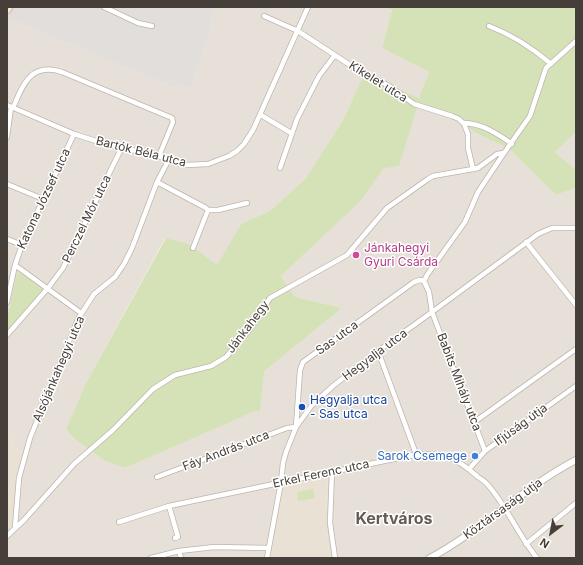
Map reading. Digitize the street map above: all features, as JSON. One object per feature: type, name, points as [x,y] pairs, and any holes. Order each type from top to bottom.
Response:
[{"type":"street","points":[[104,7],[138,23],[152,26]]},
{"type":"street","name":"Bartók Béla utca","points":[[10,107],[74,134],[159,156],[168,161],[181,164],[198,165],[213,162],[237,151],[247,140],[261,115],[308,7]]},
{"type":"street","name":"Kikelet utca","points":[[264,16],[298,31],[353,67],[389,86],[414,104],[452,116],[464,123],[482,127],[512,144]]},
{"type":"street","points":[[489,26],[520,40],[550,63]]},
{"type":"street","points":[[432,312],[429,292],[424,281],[427,275],[465,222],[478,192],[530,116],[544,72],[550,63],[576,41]]},
{"type":"street","points":[[280,168],[297,119],[319,76],[335,55]]},
{"type":"street","points":[[7,137],[10,107],[24,84],[33,74],[44,69],[52,69],[172,118],[173,122],[159,156]]},
{"type":"street","points":[[261,115],[291,133]]},
{"type":"street","points":[[464,123],[468,134],[468,148],[473,169],[478,168],[497,154],[504,152]]},
{"type":"street","name":"Katona József utca","points":[[7,302],[15,265],[22,245],[74,134]]},
{"type":"street","name":"Perczel Mór utca","points":[[7,335],[60,274],[122,147]]},
{"type":"street","name":"Alsójánkahegyi utca","points":[[15,527],[19,478],[30,438],[81,313],[94,294],[115,277],[124,264],[132,248],[157,182],[168,161]]},
{"type":"street","name":"Jánkahegy","points":[[7,536],[74,464],[118,426],[153,389],[175,375],[211,366],[226,357],[241,340],[270,298],[346,255],[387,208],[428,178],[473,169]]},
{"type":"street","points":[[157,182],[208,210],[218,210],[247,203]]},
{"type":"street","points":[[7,184],[43,199]]},
{"type":"street","points":[[193,248],[208,210]]},
{"type":"street","name":"Hegyalja utca","points":[[267,558],[283,463],[296,427],[306,412],[317,400],[378,351],[541,232],[559,227],[576,228]]},
{"type":"street","points":[[7,239],[22,245]]},
{"type":"street","points":[[526,242],[576,305]]},
{"type":"street","points":[[15,265],[81,313]]},
{"type":"street","name":"Sas utca","points":[[296,427],[300,370],[303,362],[414,282],[420,280],[424,281]]},
{"type":"street","name":"Babits Mihály utca","points":[[432,312],[485,451]]},
{"type":"street","points":[[474,422],[576,349]]},
{"type":"street","points":[[378,351],[416,454]]},
{"type":"street","name":"Ifjúság útja","points":[[470,468],[485,451],[576,386]]},
{"type":"street","name":"Fáy András utca","points":[[157,477],[287,428],[296,427]]},
{"type":"street","name":"Erkel Ferenc utca","points":[[119,522],[169,506],[332,471],[416,454],[443,455],[470,468],[488,485],[526,544],[537,558]]},
{"type":"street","name":"Köztársaság útja","points":[[430,558],[461,539],[549,475],[576,460]]},
{"type":"street","points":[[332,471],[330,518],[331,539],[335,558]]},
{"type":"street","points":[[526,544],[576,504]]},
{"type":"street","points":[[169,506],[178,537],[175,538]]},
{"type":"street","points":[[151,558],[179,551],[229,546],[269,548]]},
{"type":"street","points":[[179,551],[181,558]]},
{"type":"shaded area","points":[[7,7],[214,7],[211,27],[191,89],[180,85],[178,89],[7,18]]},
{"type":"shaded area","points":[[214,7],[384,7],[392,10],[382,48],[429,72],[419,99],[364,74],[343,120],[306,178],[270,211],[241,224],[217,266],[189,244],[165,238],[86,383],[66,429],[105,461],[125,468],[256,411],[260,412],[263,371],[342,308],[295,297],[281,276],[362,199],[384,168],[417,103],[453,117],[474,132],[509,149],[556,195],[576,188],[576,558],[330,558],[326,531],[328,475],[269,558],[7,558],[7,529],[14,522],[16,483],[22,452],[12,446],[16,434],[7,431],[7,18],[178,89],[180,85],[191,89],[211,27]]},
{"type":"shaded area","points":[[576,132],[576,170],[555,152]]},
{"type":"shaded area","points":[[7,431],[16,434],[12,446],[22,452],[16,483],[14,522],[7,529]]},
{"type":"shaded area","points":[[328,474],[326,531],[330,558],[269,558],[284,486]]},
{"type":"green space","points":[[384,7],[576,7],[576,132],[555,152],[576,170],[576,188],[556,195],[509,149],[474,132],[453,117],[418,104],[399,166],[384,168],[362,199],[281,276],[295,297],[342,308],[264,371],[260,412],[256,411],[125,468],[105,461],[74,438],[66,429],[86,383],[166,238],[189,244],[217,265],[241,224],[270,211],[306,178],[343,120],[364,74],[419,98],[429,72],[382,48],[392,10]]},
{"type":"green space","points":[[20,273],[43,289],[7,332],[7,320],[17,274]]},
{"type":"green space","points":[[324,407],[333,412],[329,418],[321,413]]},
{"type":"green space","points":[[313,489],[315,498],[298,501],[297,492]]},
{"type":"place","name":"Jánkahegyi Gyuri Csárda","points":[[356,255]]},
{"type":"place","name":"Hegyalja utca - Sas utca","points":[[302,407]]},
{"type":"place","name":"Sarok Csemege","points":[[475,456]]},
{"type":"district","name":"Kertváros","points":[[394,519]]}]
